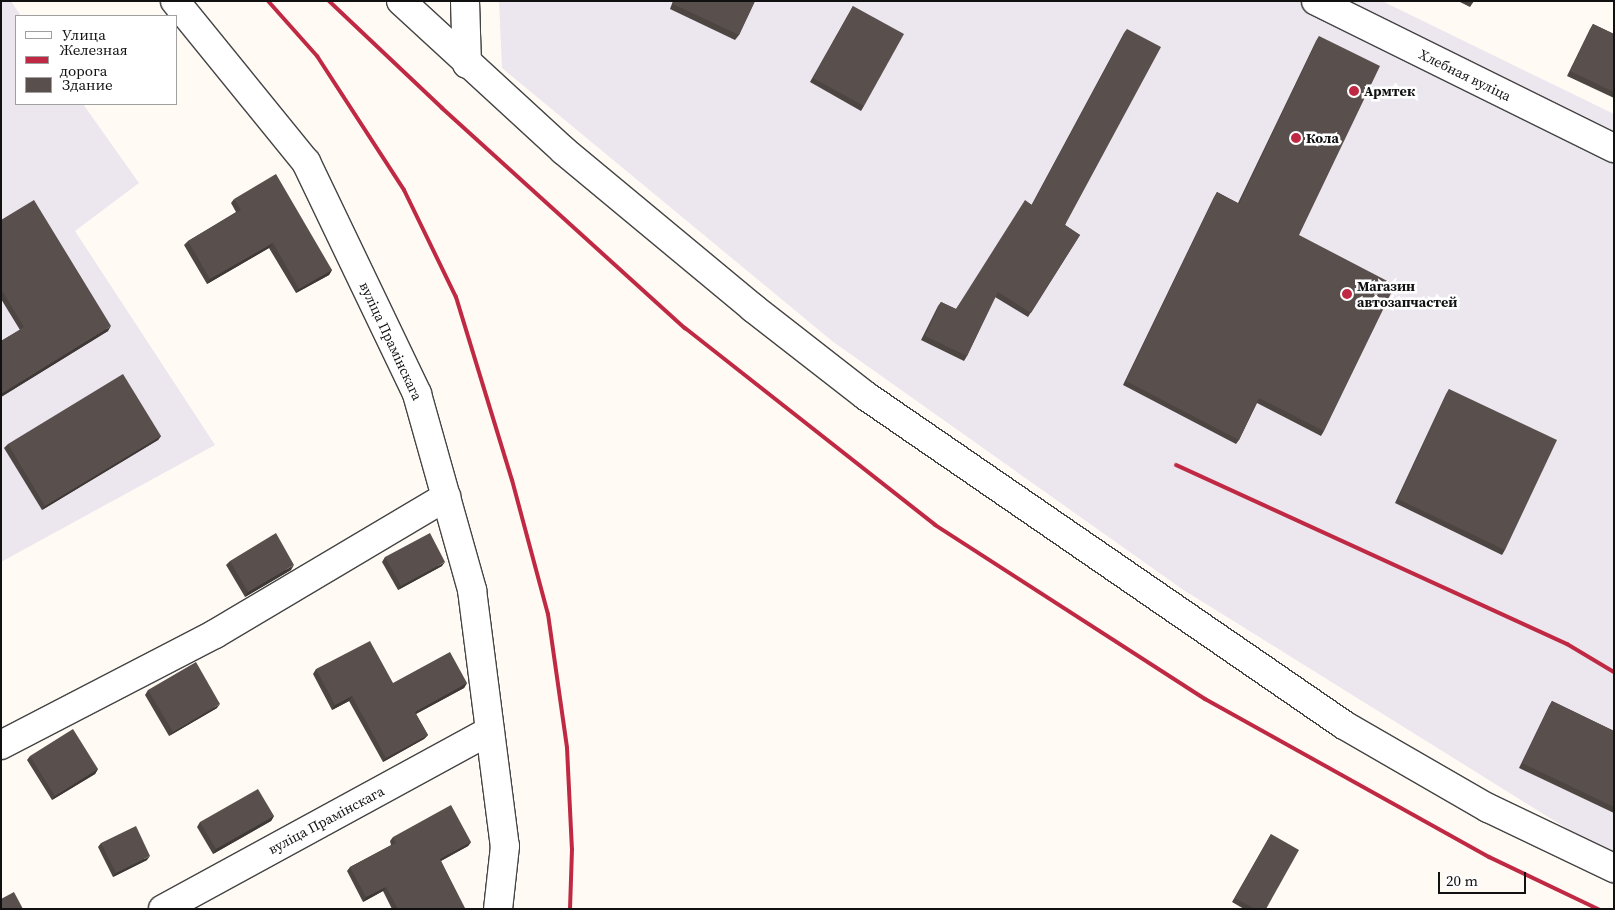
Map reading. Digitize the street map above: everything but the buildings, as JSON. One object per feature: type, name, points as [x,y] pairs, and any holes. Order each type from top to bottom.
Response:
[{"type":"street","name":"вуліца Прамінскага","points":[[175,1],[306,162],[417,394],[472,590],[504,846],[498,909]]},
{"type":"street","points":[[401,1],[467,64],[564,151],[753,308],[866,396],[1344,725],[1488,808],[1614,868]]},
{"type":"street","points":[[465,1],[467,64]]},
{"type":"street","name":"Хлебная вуліца","points":[[1316,1],[1614,148]]},
{"type":"street","points":[[1,745],[215,634],[446,497]]},
{"type":"street","name":"вуліца Прамінскага","points":[[163,909],[490,731]]},
{"type":"shaded area","points":[[1,1],[11,1],[20,15],[15,15],[15,105],[84,105],[139,183],[75,231],[215,445],[1,562]]},
{"type":"shaded area","points":[[499,1],[1382,1],[1614,114],[1614,852],[1582,838],[1182,589],[832,341],[502,68]]},
{"type":"railway","points":[[268,1],[317,56],[404,190],[456,297],[512,480],[548,614],[567,748],[572,849],[570,909]]},
{"type":"railway","points":[[329,1],[442,108],[685,328],[935,525],[1205,699],[1489,857],[1598,909]]},
{"type":"railway","points":[[1176,465],[1567,644],[1614,672]]},
{"type":"place","name":"Армтек","points":[[1354,91]]},
{"type":"place","name":"Кола","points":[[1296,138]]},
{"type":"place","name":"Магазин автозапчастей","points":[[1347,294]]}]
